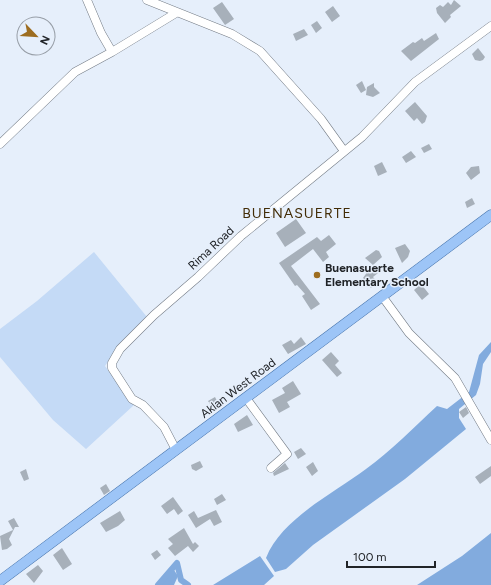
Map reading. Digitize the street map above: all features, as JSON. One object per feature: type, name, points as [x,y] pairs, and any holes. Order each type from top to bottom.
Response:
[{"type":"main road","name":"Aklan West Road","points":[[0,581],[491,215]]},
{"type":"street","points":[[87,0],[101,33],[112,52]]},
{"type":"street","points":[[147,0],[176,13],[232,34],[260,51],[321,119],[344,151]]},
{"type":"street","points":[[0,144],[75,72],[112,52],[176,13]]},
{"type":"street","name":"Rima Road","points":[[176,450],[164,427],[143,405],[132,399],[116,374],[112,366],[116,356],[154,315],[198,277],[241,236],[372,128],[415,82],[467,46],[491,26]]},
{"type":"street","points":[[382,296],[409,333],[455,378],[491,440]]},
{"type":"street","points":[[246,398],[287,454],[271,468]]},
{"type":"shaded area","points":[[94,252],[147,317],[118,347],[105,366],[134,405],[86,449],[53,420],[0,357],[0,329],[37,301]]},
{"type":"water","points":[[491,342],[491,352],[483,364],[480,384],[476,395],[459,409],[459,418],[466,429],[405,479],[313,545],[286,569],[275,572],[266,558],[273,544],[283,531],[324,497],[375,462],[437,406],[447,409],[469,392],[479,355]]},
{"type":"water","points":[[491,533],[491,585],[417,585],[462,556]]},
{"type":"water","points":[[260,556],[274,576],[264,585],[213,585]]},
{"type":"water","points":[[174,570],[178,576],[174,585],[159,585]]},
{"type":"building","points":[[454,0],[461,6],[450,15],[451,17],[445,23],[437,13],[436,8],[440,5],[443,7],[448,2],[451,5]]},
{"type":"building","points":[[222,2],[234,19],[225,25],[213,8]]},
{"type":"building","points":[[333,6],[340,16],[332,22],[325,12]]},
{"type":"building","points":[[317,21],[322,28],[316,33],[311,25]]},
{"type":"building","points":[[304,29],[308,35],[296,41],[293,34]]},
{"type":"building","points":[[436,33],[439,39],[411,61],[401,51],[413,42],[415,43],[422,38],[424,41]]},
{"type":"building","points":[[478,48],[485,57],[480,61],[475,60],[472,54]]},
{"type":"building","points":[[362,81],[366,90],[361,93],[356,85]]},
{"type":"building","points":[[374,83],[374,87],[380,93],[373,97],[366,95],[367,87]]},
{"type":"building","points":[[415,102],[427,116],[425,122],[422,124],[417,118],[414,121],[405,111]]},
{"type":"building","points":[[429,144],[432,149],[424,153],[421,148]]},
{"type":"building","points":[[411,151],[416,157],[406,163],[402,157]]},
{"type":"building","points":[[382,162],[387,172],[378,176],[374,166]]},
{"type":"building","points":[[479,166],[480,173],[471,180],[466,173],[471,167]]},
{"type":"building","points":[[472,198],[475,204],[467,208],[465,202]]},
{"type":"building","points":[[296,219],[306,233],[285,247],[276,233]]},
{"type":"building","points":[[329,235],[336,244],[326,252],[329,257],[323,262],[313,249],[291,266],[320,304],[311,310],[302,296],[305,294],[297,285],[295,286],[279,263],[317,237],[321,241]]},
{"type":"building","points":[[405,244],[410,251],[408,257],[402,263],[395,248]]},
{"type":"building","points":[[376,250],[379,251],[382,257],[373,265],[365,258]]},
{"type":"building","points":[[375,270],[378,273],[373,277],[377,282],[371,288],[363,278],[368,271]]},
{"type":"building","points":[[421,284],[429,294],[422,300],[414,290]]},
{"type":"building","points":[[301,337],[306,344],[288,354],[282,345],[291,340],[294,344]]},
{"type":"building","points":[[331,352],[339,361],[335,365],[342,373],[337,377],[322,360]]},
{"type":"building","points":[[293,381],[301,394],[287,402],[290,407],[279,413],[272,400],[285,393],[282,388]]},
{"type":"building","points":[[215,397],[218,403],[212,407],[208,401]]},
{"type":"building","points":[[466,407],[469,413],[463,418],[459,412]]},
{"type":"building","points":[[247,415],[253,425],[238,432],[234,424]]},
{"type":"building","points":[[301,448],[306,454],[298,459],[294,452]]},
{"type":"building","points":[[200,461],[203,467],[196,471],[192,469],[191,465]]},
{"type":"building","points":[[313,462],[318,471],[312,476],[306,467]]},
{"type":"building","points":[[285,463],[289,469],[274,476],[273,473]]},
{"type":"building","points":[[491,466],[491,476],[480,484],[475,477]]},
{"type":"building","points":[[26,469],[29,479],[24,481],[20,472]]},
{"type":"building","points":[[106,484],[110,491],[104,495],[100,488]]},
{"type":"building","points":[[222,494],[226,500],[217,505],[214,499]]},
{"type":"building","points":[[173,497],[183,511],[178,515],[174,509],[167,514],[161,506]]},
{"type":"building","points":[[216,510],[222,522],[214,526],[210,519],[196,528],[188,515],[194,511],[198,518]]},
{"type":"building","points":[[120,511],[125,520],[118,526],[106,532],[100,523]]},
{"type":"building","points":[[14,518],[19,527],[15,527],[9,539],[12,545],[7,549],[2,550],[0,536],[13,530],[8,521]]},
{"type":"building","points":[[184,528],[193,544],[195,542],[199,546],[193,552],[188,546],[175,556],[168,548],[173,544],[168,539]]},
{"type":"building","points":[[62,548],[72,564],[63,570],[53,555]]},
{"type":"building","points":[[157,550],[161,555],[155,560],[151,554]]},
{"type":"building","points":[[38,565],[43,571],[34,583],[26,574]]},
{"type":"waterway","points":[[158,585],[177,563],[181,580],[188,585]]},
{"type":"place","name":"Buenasuerte Elementary School","points":[[317,275]]},
{"type":"district","name":"BUENASUERTE","points":[[297,213]]}]
